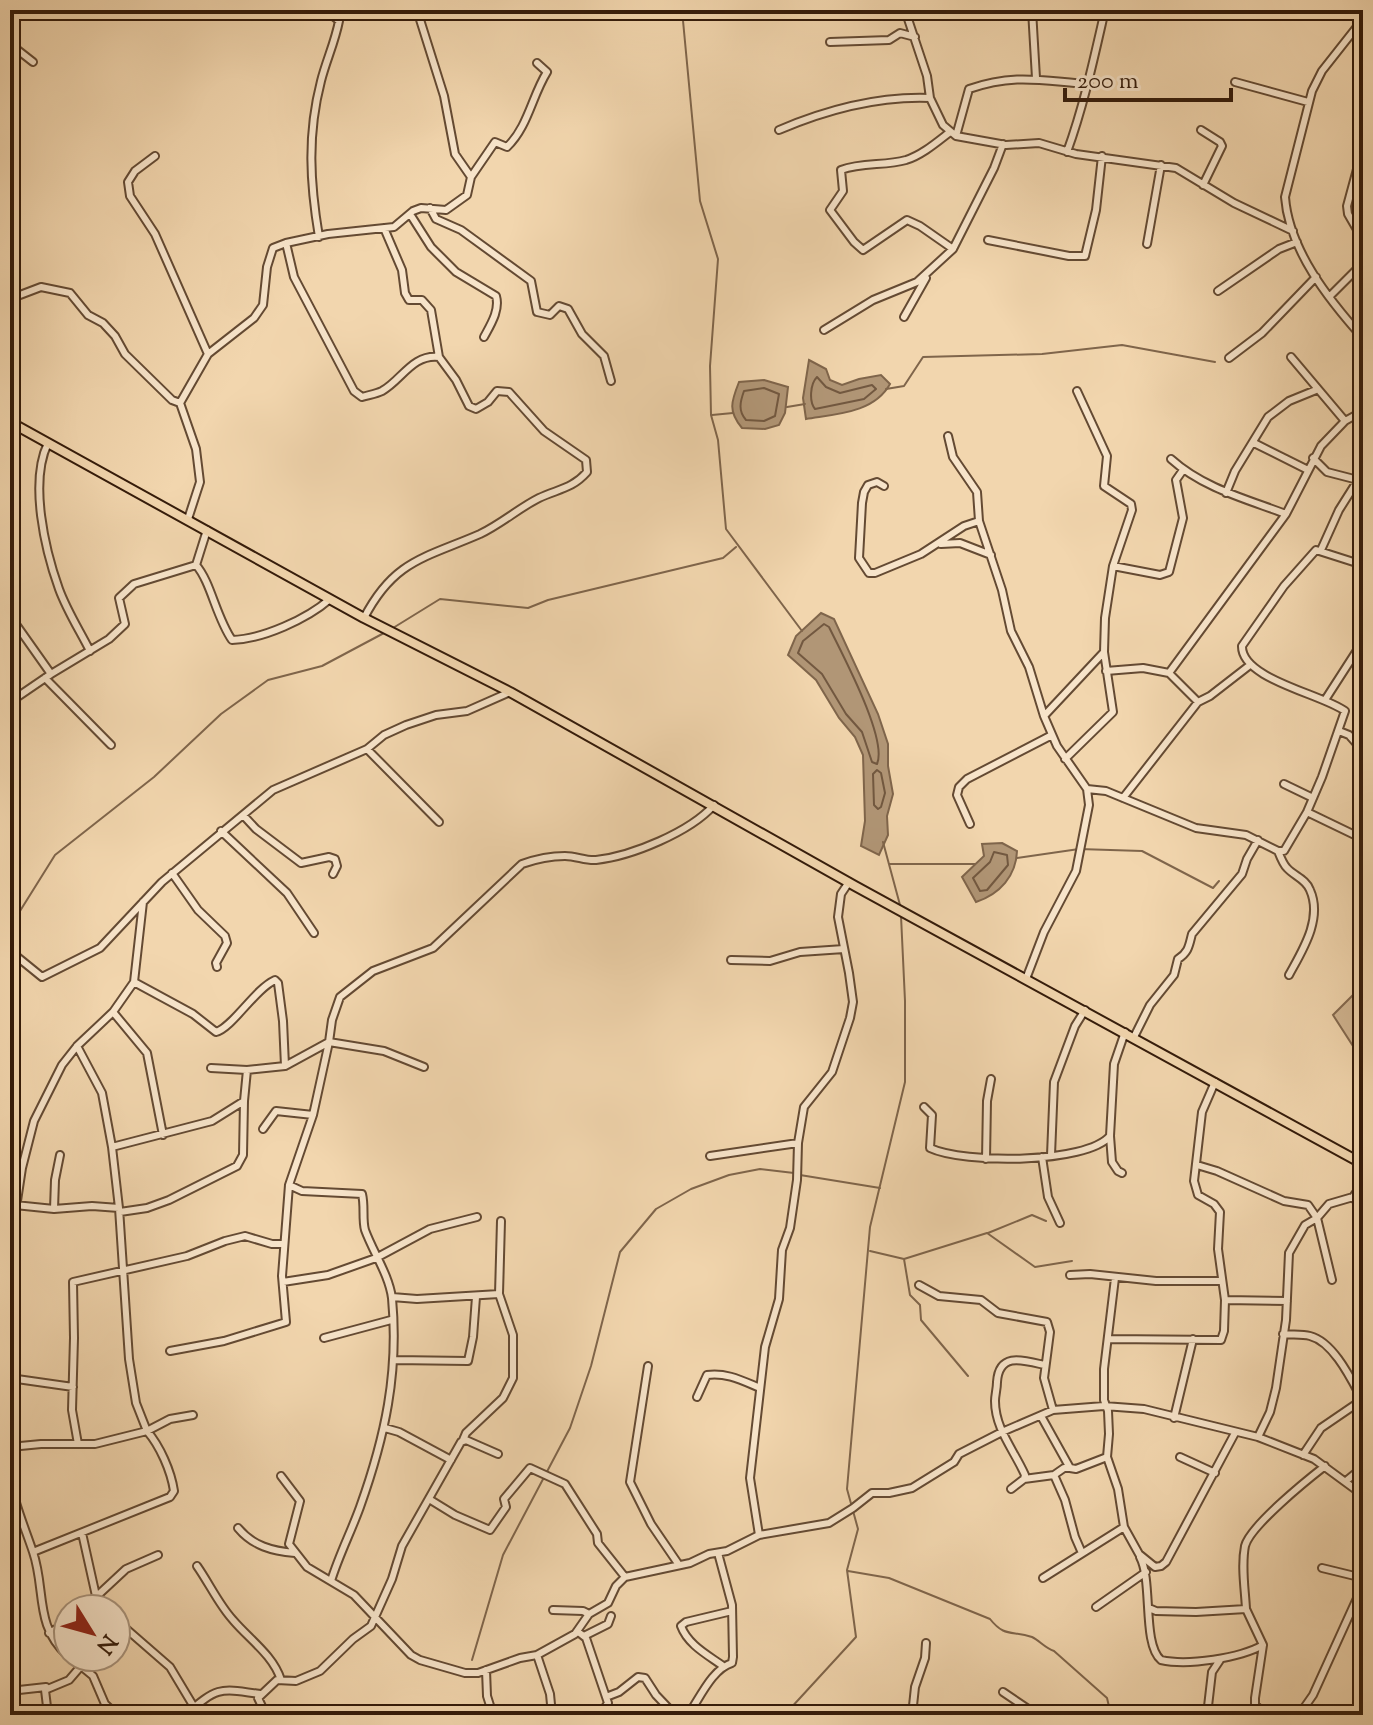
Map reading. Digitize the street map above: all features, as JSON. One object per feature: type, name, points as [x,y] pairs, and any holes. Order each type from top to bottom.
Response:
[{"type":"main road","points":[[10,422],[364,618],[510,692],[1363,1164]]},
{"type":"street","points":[[319,237],[310,174],[312,138],[321,80],[339,21],[326,10]]},
{"type":"street","points":[[417,10],[444,96],[455,154],[471,177]]},
{"type":"street","points":[[905,10],[927,76],[930,98],[943,125],[953,134],[1003,144],[1039,143],[1067,152],[1176,168],[1242,207],[1293,231]]},
{"type":"street","points":[[1032,10],[1036,78]]},
{"type":"street","points":[[1067,152],[1089,84],[1105,10]]},
{"type":"street","points":[[1169,10],[1205,10]]},
{"type":"street","points":[[1351,10],[1362,20],[1322,71],[1308,102],[1285,197],[1297,242],[1316,277],[1363,338]]},
{"type":"street","points":[[830,42],[889,40],[900,33],[915,37]]},
{"type":"street","points":[[10,44],[33,62]]},
{"type":"street","points":[[188,519],[200,482],[196,449],[180,403],[208,354],[254,318],[263,305],[267,267],[273,248],[319,237],[394,227],[413,211],[430,208],[446,210],[458,203],[467,195],[471,177],[495,142],[507,147],[515,139],[547,72],[537,63]]},
{"type":"street","points":[[953,249],[907,220],[863,250],[830,210],[843,191],[841,170],[905,160],[953,134],[969,89],[1007,78],[1089,84]]},
{"type":"street","points":[[1235,82],[1308,102]]},
{"type":"street","points":[[779,130],[815,115],[874,102],[930,98]]},
{"type":"street","points":[[1201,130],[1222,146],[1203,185]]},
{"type":"street","points":[[824,330],[873,300],[917,282],[953,249],[1003,144]]},
{"type":"street","points":[[1363,147],[1347,206],[1348,214],[1363,240]]},
{"type":"street","points":[[155,156],[135,171],[128,182],[130,196],[155,234],[208,354]]},
{"type":"street","points":[[988,240],[1069,256],[1085,256],[1096,210],[1102,156]]},
{"type":"street","points":[[1147,244],[1161,165]]},
{"type":"street","points":[[430,208],[436,219],[461,230],[531,281],[537,312],[550,315],[559,306],[568,309],[582,334],[604,356],[611,381]]},
{"type":"street","points":[[410,214],[441,258],[456,272],[496,296],[498,303],[484,337]]},
{"type":"street","points":[[364,618],[375,596],[417,559],[481,533],[541,497],[572,485],[587,472],[586,460],[544,431],[509,392],[497,391],[488,402],[476,409],[469,406],[456,380],[439,357],[431,310],[422,300],[409,300],[405,293],[402,270],[384,228]]},
{"type":"street","points":[[1218,291],[1279,249],[1297,242]]},
{"type":"street","points":[[286,243],[294,277],[354,391],[362,397],[384,390],[407,366],[433,355],[439,357]]},
{"type":"street","points":[[1329,297],[1363,263]]},
{"type":"street","points":[[904,317],[931,271]]},
{"type":"street","points":[[1229,358],[1273,323],[1316,277]]},
{"type":"street","points":[[20,295],[41,287],[70,293],[88,315],[103,323],[115,336],[125,354],[172,400],[180,403]]},
{"type":"street","points":[[1291,357],[1345,421]]},
{"type":"street","points":[[1226,493],[1235,471],[1268,417],[1289,401],[1316,390]]},
{"type":"street","points":[[1065,759],[1111,716],[1113,705],[1104,652],[1105,618],[1113,566],[1131,518],[1131,504],[1104,486],[1107,456],[1077,391]]},
{"type":"street","points":[[1169,673],[1286,514],[1313,458],[1345,421],[1363,411]]},
{"type":"street","points":[[948,436],[953,457],[977,492],[979,521],[1005,599],[1011,631],[1029,667],[1044,716],[1065,759],[1087,789],[1089,805],[1076,871],[1044,932],[1026,979]]},
{"type":"street","points":[[48,443],[42,456],[38,502],[59,590],[90,651]]},
{"type":"street","points":[[1254,443],[1308,470]]},
{"type":"street","points":[[1313,458],[1327,472],[1358,480]]},
{"type":"street","points":[[1171,459],[1183,470],[1226,493],[1286,514]]},
{"type":"street","points":[[1113,566],[1160,575],[1169,572],[1183,518],[1176,480],[1183,470]]},
{"type":"street","points":[[1321,550],[1339,510],[1363,472]]},
{"type":"street","points":[[884,486],[877,482],[864,492],[859,558],[866,570],[875,573],[939,545],[957,530],[979,521]]},
{"type":"street","points":[[1353,490],[1363,496]]},
{"type":"street","points":[[196,565],[207,530]]},
{"type":"street","points":[[939,545],[960,543],[991,555]]},
{"type":"street","points":[[1087,789],[1106,791],[1196,828],[1246,835],[1284,851],[1307,812],[1345,711],[1250,665],[1242,653],[1242,646],[1312,553],[1321,550],[1363,565]]},
{"type":"street","points":[[10,702],[109,639],[125,624],[119,598],[134,584],[196,565]]},
{"type":"street","points":[[196,565],[204,573],[217,612],[232,640],[292,623],[314,613],[330,599]]},
{"type":"street","points":[[10,616],[48,676],[111,745]]},
{"type":"street","points":[[1325,700],[1363,641]]},
{"type":"street","points":[[1044,716],[1104,652]]},
{"type":"street","points":[[1123,798],[1198,702],[1250,665]]},
{"type":"street","points":[[1106,671],[1143,668],[1169,673],[1198,702]]},
{"type":"street","points":[[10,951],[42,977],[100,948],[172,873],[273,790],[367,749],[384,735],[406,725],[436,715],[467,711],[510,692]]},
{"type":"street","points":[[1339,731],[1349,735],[1363,751]]},
{"type":"street","points":[[970,824],[957,795],[959,787],[978,772],[1052,735]]},
{"type":"street","points":[[367,749],[439,822]]},
{"type":"street","points":[[1284,784],[1313,798]]},
{"type":"street","points":[[170,1351],[224,1341],[284,1324],[284,1244],[289,1185],[313,1115],[332,1020],[340,997],[373,971],[433,948],[522,864],[540,858],[564,856],[597,860],[630,853],[693,823],[714,805]]},
{"type":"street","points":[[1307,812],[1363,839]]},
{"type":"street","points":[[243,815],[256,829],[301,863],[329,857],[335,859],[337,866],[333,874]]},
{"type":"street","points":[[221,831],[287,893],[314,933]]},
{"type":"street","points":[[1134,1037],[1150,1005],[1174,975],[1178,959],[1184,956],[1192,934],[1242,874],[1258,840]]},
{"type":"street","points":[[1278,851],[1288,870],[1310,889],[1314,911],[1308,941],[1289,975]]},
{"type":"street","points":[[172,873],[198,910],[225,936],[227,943],[216,963],[217,967]]},
{"type":"street","points":[[759,1535],[750,1478],[765,1347],[779,1299],[782,1250],[790,1228],[804,1107],[832,1072],[853,1002],[838,917],[841,894],[849,882]]},
{"type":"street","points":[[10,1247],[15,1205],[34,1121],[62,1065],[113,1012],[134,982],[143,902]]},
{"type":"street","points":[[731,960],[770,961],[800,952],[844,949]]},
{"type":"street","points":[[134,982],[193,1014],[216,1032],[222,1031],[241,1009],[275,980],[283,1021],[285,1066]]},
{"type":"street","points":[[1051,1155],[1054,1082],[1075,1026],[1085,1010]]},
{"type":"street","points":[[113,1012],[147,1053],[163,1135]]},
{"type":"street","points":[[1122,1173],[1112,1162],[1110,1136],[1114,1064],[1125,1032]]},
{"type":"street","points":[[211,1068],[247,1070],[285,1066],[329,1042],[384,1051],[424,1067]]},
{"type":"street","points":[[33,1552],[173,1494],[172,1480],[136,1403],[112,1147],[102,1093],[77,1046]]},
{"type":"street","points":[[15,1205],[54,1209],[92,1206],[119,1210],[147,1208],[237,1166],[243,1155],[247,1070]]},
{"type":"street","points":[[986,1159],[987,1101],[991,1079]]},
{"type":"street","points":[[1108,1339],[1218,1341],[1223,1338],[1225,1300],[1218,1249],[1220,1212],[1195,1190],[1202,1112],[1215,1082]]},
{"type":"street","points":[[112,1147],[212,1121],[244,1101]]},
{"type":"street","points":[[924,1107],[932,1115],[930,1148],[967,1158],[1042,1157],[1096,1148],[1110,1136]]},
{"type":"street","points":[[263,1129],[276,1111],[313,1115]]},
{"type":"street","points":[[710,1156],[798,1143]]},
{"type":"street","points":[[54,1209],[60,1155]]},
{"type":"street","points":[[1042,1157],[1048,1197],[1060,1223]]},
{"type":"street","points":[[1197,1165],[1284,1201],[1303,1202],[1317,1218],[1332,1280]]},
{"type":"street","points":[[1258,1437],[1274,1402],[1287,1301],[1289,1253],[1305,1225],[1317,1218],[1329,1204],[1353,1197],[1363,1183]]},
{"type":"street","points":[[289,1185],[302,1191],[362,1194],[364,1226],[392,1297],[394,1360],[385,1428],[361,1505],[331,1581]]},
{"type":"street","points":[[1353,1197],[1363,1209]]},
{"type":"street","points":[[283,1282],[328,1275],[376,1258],[430,1229],[477,1217]]},
{"type":"street","points":[[266,1715],[259,1701],[260,1694],[272,1683],[296,1681],[320,1671],[371,1626],[392,1579],[402,1546],[466,1433],[503,1398],[513,1378],[513,1335],[499,1294],[501,1221]]},
{"type":"street","points":[[78,1444],[72,1410],[73,1282],[187,1256],[245,1236],[272,1244],[284,1244]]},
{"type":"street","points":[[1070,1275],[1222,1281]]},
{"type":"street","points":[[1115,1278],[1104,1369],[1104,1406],[1108,1411],[1107,1457],[1118,1489],[1124,1527],[1146,1572],[1153,1648],[1161,1660],[1220,1660],[1263,1645]]},
{"type":"street","points":[[919,1285],[939,1296],[981,1300],[998,1313],[1047,1322],[1050,1332],[1044,1365],[1045,1388],[1053,1410]]},
{"type":"street","points":[[392,1297],[417,1299],[499,1294]]},
{"type":"street","points":[[394,1360],[468,1361],[476,1297]]},
{"type":"street","points":[[1225,1300],[1287,1301]]},
{"type":"street","points":[[324,1338],[391,1320]]},
{"type":"street","points":[[1283,1334],[1312,1336],[1317,1340],[1342,1365],[1363,1400],[1321,1428],[1303,1455]]},
{"type":"street","points":[[1174,1418],[1193,1339]]},
{"type":"street","points":[[1024,1479],[1023,1470],[1002,1432],[994,1397],[998,1373],[1001,1366],[1016,1360],[1044,1365]]},
{"type":"street","points":[[648,1366],[630,1482],[651,1524],[679,1565]]},
{"type":"street","points":[[697,1397],[707,1375],[712,1373],[732,1376],[760,1388]]},
{"type":"street","points":[[10,1378],[73,1387]]},
{"type":"street","points":[[611,1715],[581,1634],[589,1614],[608,1603],[616,1586],[625,1577],[727,1551],[759,1535],[829,1523],[872,1493],[912,1488],[954,1462],[959,1454],[1053,1410],[1104,1406],[1144,1409],[1258,1437],[1325,1466],[1363,1495]]},
{"type":"street","points":[[10,1447],[95,1444],[147,1431],[170,1419],[193,1415]]},
{"type":"street","points":[[1041,1416],[1070,1468]]},
{"type":"street","points":[[385,1428],[399,1432],[451,1460]]},
{"type":"street","points":[[1139,1554],[1155,1567],[1166,1562],[1235,1433]]},
{"type":"street","points":[[463,1440],[498,1454]]},
{"type":"street","points":[[1011,1489],[1024,1479],[1054,1475],[1064,1468],[1076,1469],[1107,1457]]},
{"type":"street","points":[[1180,1457],[1215,1473]]},
{"type":"street","points":[[1276,1715],[1255,1705],[1263,1645],[1246,1609],[1246,1543],[1262,1522],[1325,1466]]},
{"type":"street","points":[[1346,1481],[1363,1467]]},
{"type":"street","points":[[429,1499],[455,1515],[490,1530],[504,1511],[504,1499],[530,1468],[565,1484],[597,1534],[598,1543],[625,1577]]},
{"type":"street","points":[[1054,1475],[1082,1553]]},
{"type":"street","points":[[281,1476],[300,1501],[289,1544],[295,1553],[307,1567],[354,1595],[370,1610],[374,1619],[420,1660],[465,1673],[486,1670],[537,1655],[608,1624],[611,1616]]},
{"type":"street","points":[[10,1480],[33,1552],[40,1580],[41,1604],[52,1636]]},
{"type":"street","points":[[10,1519],[19,1515]]},
{"type":"street","points":[[1043,1578],[1124,1527]]},
{"type":"street","points":[[238,1528],[262,1547],[295,1553]]},
{"type":"street","points":[[82,1533],[95,1593]]},
{"type":"street","points":[[688,1715],[723,1666],[732,1663],[732,1611],[718,1553]]},
{"type":"street","points":[[99,1593],[126,1569],[158,1555]]},
{"type":"street","points":[[197,1566],[232,1619],[251,1636],[273,1664],[281,1680]]},
{"type":"street","points":[[1322,1568],[1363,1578]]},
{"type":"street","points":[[1096,1607],[1146,1572]]},
{"type":"street","points":[[1304,1714],[1363,1585]]},
{"type":"street","points":[[1149,1608],[1166,1612],[1246,1609]]},
{"type":"street","points":[[553,1610],[589,1614]]},
{"type":"street","points":[[723,1666],[686,1637],[681,1626],[686,1622],[732,1611]]},
{"type":"street","points":[[132,1634],[170,1667],[194,1707]]},
{"type":"street","points":[[912,1715],[926,1643]]},
{"type":"street","points":[[537,1655],[550,1694],[552,1715]]},
{"type":"street","points":[[1207,1715],[1212,1672],[1220,1660]]},
{"type":"street","points":[[486,1670],[487,1696],[493,1715]]},
{"type":"street","points":[[10,1691],[49,1687],[69,1680],[75,1673]]},
{"type":"street","points":[[89,1673],[105,1704],[117,1715]]},
{"type":"street","points":[[606,1697],[619,1692],[638,1677],[645,1678],[675,1715]]},
{"type":"street","points":[[48,1715],[44,1693],[49,1687]]},
{"type":"street","points":[[185,1715],[214,1691],[225,1689],[260,1694]]},
{"type":"street","points":[[1003,1692],[1037,1715]]},
{"type":"street","points":[[600,1715],[607,1707]]},
{"type":"street","points":[[1232,1715],[1261,1710]]},
{"type":"shaded area","points":[[1363,985],[1363,1039],[1353,1046],[1333,1015]]},
{"type":"water","points":[[809,360],[826,369],[830,380],[842,385],[881,375],[890,384],[883,394],[864,406],[806,419],[803,398]]},
{"type":"water","points":[[764,380],[788,387],[785,413],[779,425],[765,429],[742,428],[732,406],[739,382]]},
{"type":"water","points":[[821,613],[834,619],[878,714],[888,744],[893,794],[887,816],[888,835],[879,855],[861,846],[865,821],[863,755],[855,737],[839,718],[816,680],[788,655],[796,636]]},
{"type":"water","points":[[1002,843],[1017,851],[1014,868],[999,889],[976,902],[962,877],[984,856],[982,844]]},
{"type":"waterway","points":[[682,10],[700,201],[718,259],[710,366],[711,415],[718,440],[726,529],[802,631]]},
{"type":"waterway","points":[[886,389],[904,386],[923,357],[1042,354],[1122,345],[1215,362]]},
{"type":"waterway","points":[[787,407],[805,404]]},
{"type":"waterway","points":[[712,415],[733,413]]},
{"type":"waterway","points":[[393,628],[440,599],[528,608],[548,600],[723,558],[736,547]]},
{"type":"waterway","points":[[10,927],[55,855],[154,777],[221,714],[268,680],[322,666],[384,633]]},
{"type":"waterway","points":[[883,842],[900,905]]},
{"type":"waterway","points":[[1017,858],[1079,849],[1142,851],[1213,888],[1219,881]]},
{"type":"waterway","points":[[890,864],[975,864]]},
{"type":"waterway","points":[[787,1715],[856,1637],[847,1570],[858,1529],[847,1489],[870,1227],[905,1082],[901,916]]},
{"type":"waterway","points":[[472,1660],[503,1555],[570,1428],[591,1366],[620,1252],[656,1209],[691,1189],[729,1175],[760,1169],[794,1173]]},
{"type":"waterway","points":[[800,1175],[880,1188]]},
{"type":"waterway","points":[[988,1233],[1032,1215],[1046,1221]]},
{"type":"waterway","points":[[870,1251],[904,1259],[987,1233],[1035,1267],[1072,1261]]},
{"type":"waterway","points":[[904,1259],[910,1295],[920,1305],[921,1320],[968,1376]]},
{"type":"waterway","points":[[848,1571],[889,1578],[990,1619],[1005,1631],[1032,1637],[1054,1651],[1107,1698],[1111,1715]]}]
